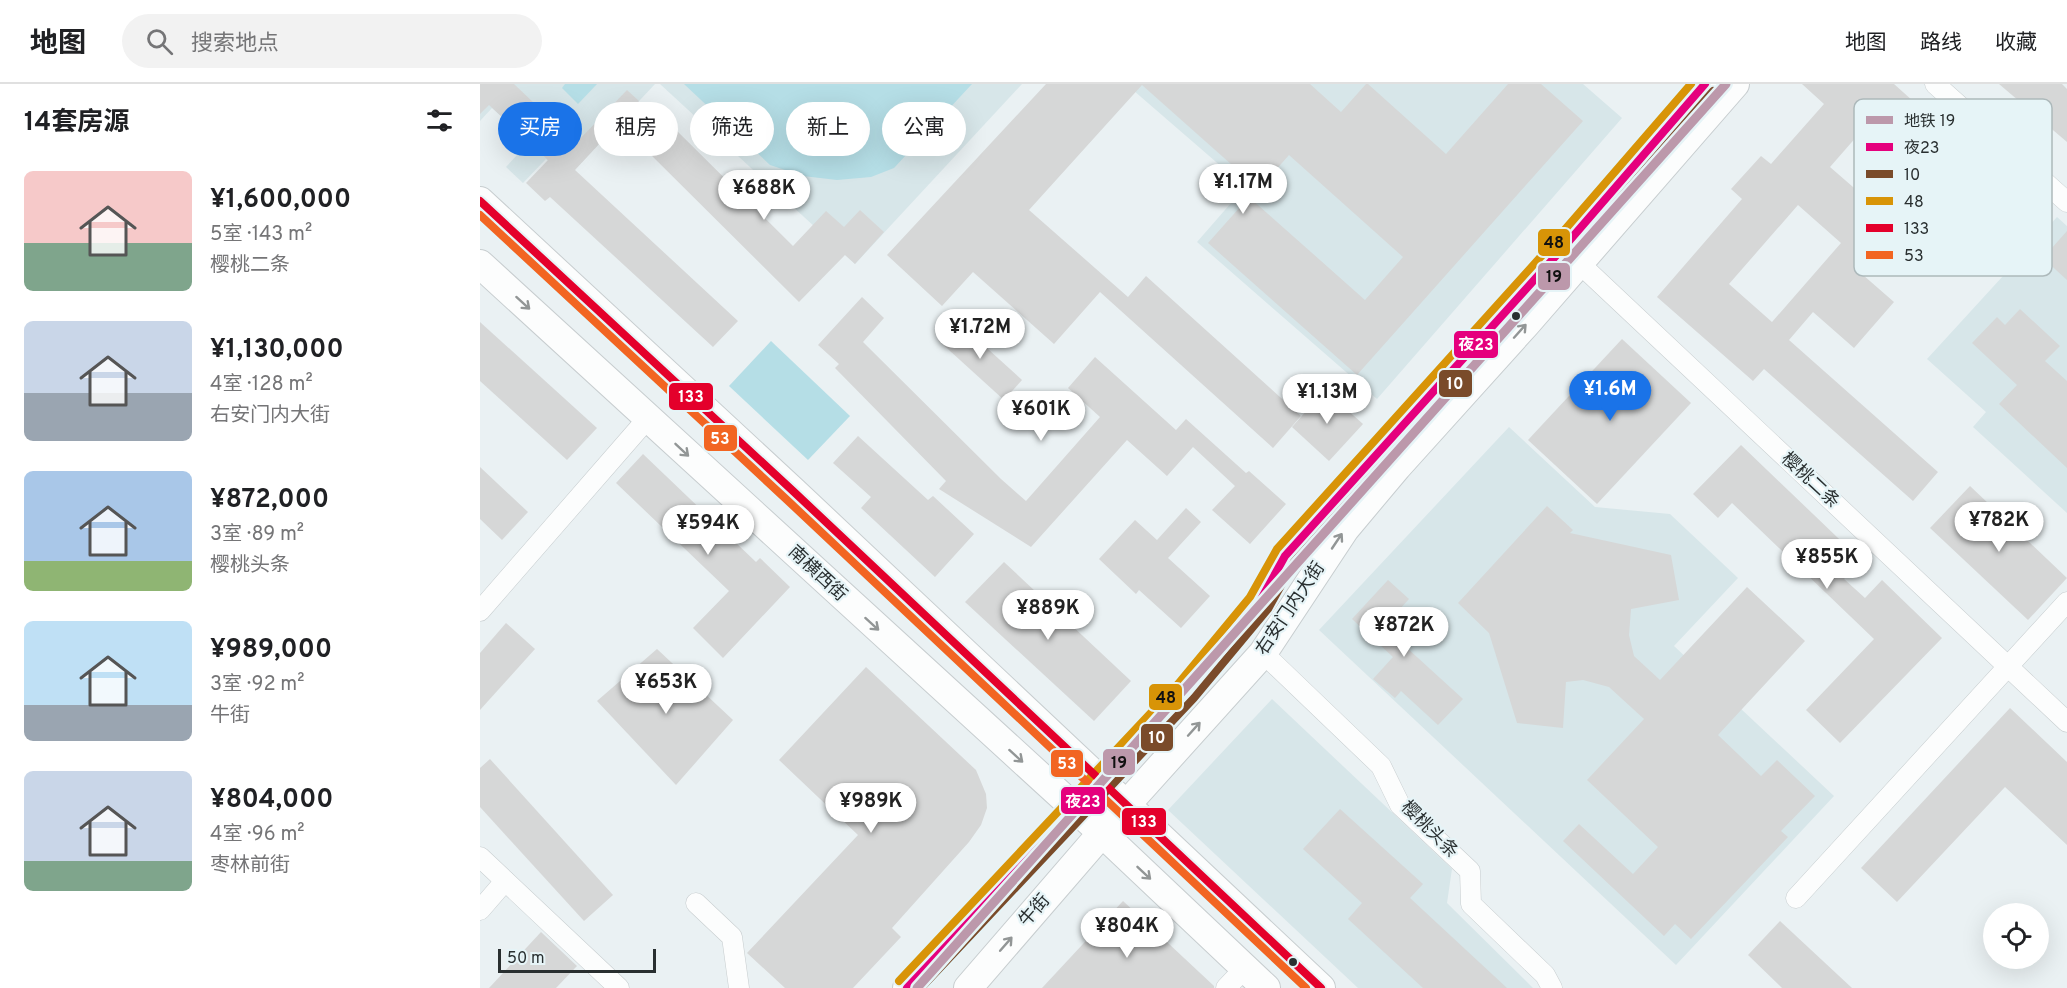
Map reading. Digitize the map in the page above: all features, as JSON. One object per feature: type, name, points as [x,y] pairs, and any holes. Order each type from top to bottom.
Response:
[{"type":"main road","name":"右安门内大街","points":[[1102,833],[1263,653],[1345,529],[1571,256],[1705,84]]},
{"type":"main road","name":"右安门内大街","points":[[1076,810],[1186,691],[1259,603],[1286,556],[1735,84]]},
{"type":"main road","points":[[480,201],[802,499],[1321,988]]},
{"type":"main road","name":"南横西街","points":[[480,264],[1102,833],[1236,978],[1266,988]]},
{"type":"main road","points":[[907,988],[1076,810]]},
{"type":"main road","name":"牛街","points":[[968,988],[1102,833]]},
{"type":"street","points":[[1935,84],[1952,99]]},
{"type":"street","points":[[2052,189],[2067,202]]},
{"type":"street","name":"樱桃二条","points":[[1571,256],[2067,722]]},
{"type":"street","points":[[480,611],[648,417]]},
{"type":"street","points":[[1796,898],[2067,602]]},
{"type":"street","name":"樱桃头条","points":[[1263,653],[1381,766],[1400,805],[1470,871],[1471,904],[1545,975],[1552,988]]},
{"type":"street","points":[[480,857],[619,988]]},
{"type":"street","points":[[480,910],[505,882]]},
{"type":"street","points":[[696,903],[732,937],[739,988]]},
{"type":"shaded area","points":[[480,84],[655,84],[638,102],[594,102],[594,149],[567,178],[546,159],[523,183],[506,167],[516,156],[582,156],[582,102],[498,102],[498,114],[492,108],[480,121]]},
{"type":"shaded area","points":[[565,84],[597,84],[580,102],[576,102],[562,88]]},
{"type":"shaded area","points":[[660,84],[1022,84],[966,144],[966,102],[882,102],[882,156],[955,156],[855,264],[738,156],[774,156],[774,102],[690,102],[690,112]]},
{"type":"shaded area","points":[[684,84],[972,84],[955,102],[882,102],[882,156],[905,156],[894,168],[871,177],[837,180],[803,176],[770,165],[760,156],[774,156],[774,102],[703,102]]},
{"type":"shaded area","points":[[1126,84],[1583,84],[1622,118],[1377,399],[1197,242],[1245,187]]},
{"type":"shaded area","points":[[2057,217],[2067,226],[2067,513],[1973,427],[1986,412],[1927,359],[2003,276],[2052,276],[2052,222]]},
{"type":"shaded area","points":[[771,341],[850,416],[808,460],[729,386]]},
{"type":"shaded area","points":[[1509,427],[1595,507],[1670,514],[1738,578],[1674,646],[1834,796],[1676,965],[1319,630]]},
{"type":"shaded area","points":[[1272,699],[1452,869],[1447,903],[1533,988],[1358,988],[1168,810]]},
{"type":"building","points":[[480,84],[514,84],[533,102],[498,102],[498,113],[489,105],[480,114]]},
{"type":"building","points":[[1046,84],[1310,84],[1341,112],[1368,84],[1446,154],[1508,84],[1541,84],[1583,121],[1357,375],[1208,243],[1249,197],[1365,300],[1403,257],[1289,155],[1259,189],[1142,85],[1029,210],[1128,297],[1146,276],[1301,416],[1273,448],[1100,292],[1054,344],[973,272],[942,306],[887,255]]},
{"type":"building","points":[[1802,84],[1894,84],[1911,99],[1854,99],[1854,140],[1830,167],[1854,188],[1854,276],[1864,276],[1894,302],[1854,348],[1813,312],[1789,340],[1938,472],[1913,501],[1764,369],[1753,381],[1657,297],[1742,199],[1731,189],[1761,156],[1771,164],[1824,104]],"holes":[[[1798,205],[1841,243],[1772,322],[1729,284]]]},
{"type":"building","points":[[1999,84],[2062,84],[2067,89],[2067,142],[2052,129],[2052,99],[2017,99]]},
{"type":"building","points":[[627,90],[638,102],[615,102]]},
{"type":"building","points":[[594,124],[594,150],[575,170],[738,321],[713,347],[550,197],[545,201],[526,183],[548,160],[544,156],[582,156],[582,137]]},
{"type":"building","points":[[678,132],[690,144],[690,156],[702,156],[793,246],[826,211],[844,227],[860,210],[884,232],[855,264],[845,255],[799,302],[652,156],[678,156]]},
{"type":"building","points":[[2067,231],[2067,280],[2052,266],[2052,248]]},
{"type":"building","points":[[862,297],[884,318],[863,342],[1026,501],[1100,417],[1068,388],[1095,357],[1176,430],[1186,419],[1246,473],[1249,471],[1286,504],[1250,544],[1212,510],[1235,486],[1193,447],[1167,476],[1127,440],[1031,547],[939,489],[946,481],[835,368],[839,364],[818,345]]},
{"type":"building","points":[[2020,309],[2060,346],[2045,361],[2067,381],[2067,468],[1999,404],[2017,385],[1972,343],[1997,317],[2005,325]]},
{"type":"building","points":[[957,321],[1022,380],[1004,400],[939,341]]},
{"type":"building","points":[[480,322],[597,428],[567,460],[480,381]]},
{"type":"building","points":[[1622,339],[1691,403],[1597,504],[1528,440]]},
{"type":"building","points":[[1325,390],[1363,424],[1329,461],[1292,427]]},
{"type":"building","points":[[858,436],[928,500],[933,496],[974,534],[935,577],[861,508],[871,497],[833,463]]},
{"type":"building","points":[[1741,445],[1861,560],[1844,579],[1865,598],[1882,580],[1942,638],[1840,743],[1806,710],[1874,639],[1732,503],[1718,518],[1693,494]]},
{"type":"building","points":[[643,454],[756,562],[760,558],[790,587],[723,658],[693,628],[729,591],[616,483]]},
{"type":"building","points":[[480,467],[528,512],[502,540],[480,519]]},
{"type":"building","points":[[1970,486],[2067,578],[2028,620],[1930,528]]},
{"type":"building","points":[[1547,506],[1573,530],[1570,533],[1671,555],[1679,600],[1631,609],[1629,635],[1634,656],[1660,680],[1747,587],[1805,641],[1718,735],[1761,776],[1777,760],[1815,796],[1781,831],[1788,837],[1691,939],[1675,924],[1664,936],[1563,841],[1579,824],[1633,874],[1658,847],[1587,780],[1644,719],[1609,687],[1583,680],[1566,682],[1563,728],[1517,723],[1489,633],[1458,603]]},
{"type":"building","points":[[1186,508],[1201,522],[1168,558],[1210,596],[1181,628],[1139,590],[1136,594],[1099,559],[1135,520],[1157,540]]},
{"type":"building","points":[[1004,562],[1131,681],[1094,721],[965,602]]},
{"type":"building","points":[[1388,580],[1409,599],[1398,611],[1395,637],[1463,699],[1438,725],[1401,691],[1395,698],[1373,679],[1393,657],[1352,619]]},
{"type":"building","points":[[506,623],[535,649],[480,710],[480,653]]},
{"type":"building","points":[[657,649],[733,720],[676,785],[597,701]]},
{"type":"building","points":[[866,667],[976,770],[986,794],[987,808],[981,825],[969,842],[892,928],[901,937],[853,988],[785,988],[747,953],[858,835],[779,760]]},
{"type":"building","points":[[2010,708],[2067,762],[2067,845],[2005,787],[1897,902],[1861,868]]},
{"type":"building","points":[[490,759],[613,895],[584,921],[480,807],[480,768]]},
{"type":"building","points":[[1340,809],[1423,884],[1410,898],[1507,988],[1423,988],[1348,919],[1362,903],[1303,849]]},
{"type":"building","points":[[1123,901],[1214,986],[1214,988],[1042,988]]},
{"type":"building","points":[[1780,921],[1852,988],[1782,988],[1748,955]]},
{"type":"building","points":[[541,932],[577,966],[556,988],[489,988]]},
{"type":"metro line","name":"19","points":[[917,988],[1726,84]]},
{"type":"transit line","name":"48","points":[[899,981],[1178,684],[1250,597],[1277,549],[1555,241],[1691,84]]},
{"type":"transit line","name":"夜23","points":[[907,988],[1186,691],[1259,603],[1285,556],[1563,248],[1705,84]]},
{"type":"transit line","name":"10","points":[[921,988],[1194,698],[1268,609],[1294,562],[1571,255],[1713,91]]},
{"type":"transit line","name":"133","points":[[480,201],[793,491],[1321,988]]},
{"type":"transit line","name":"53","points":[[480,215],[1306,988]]}]
